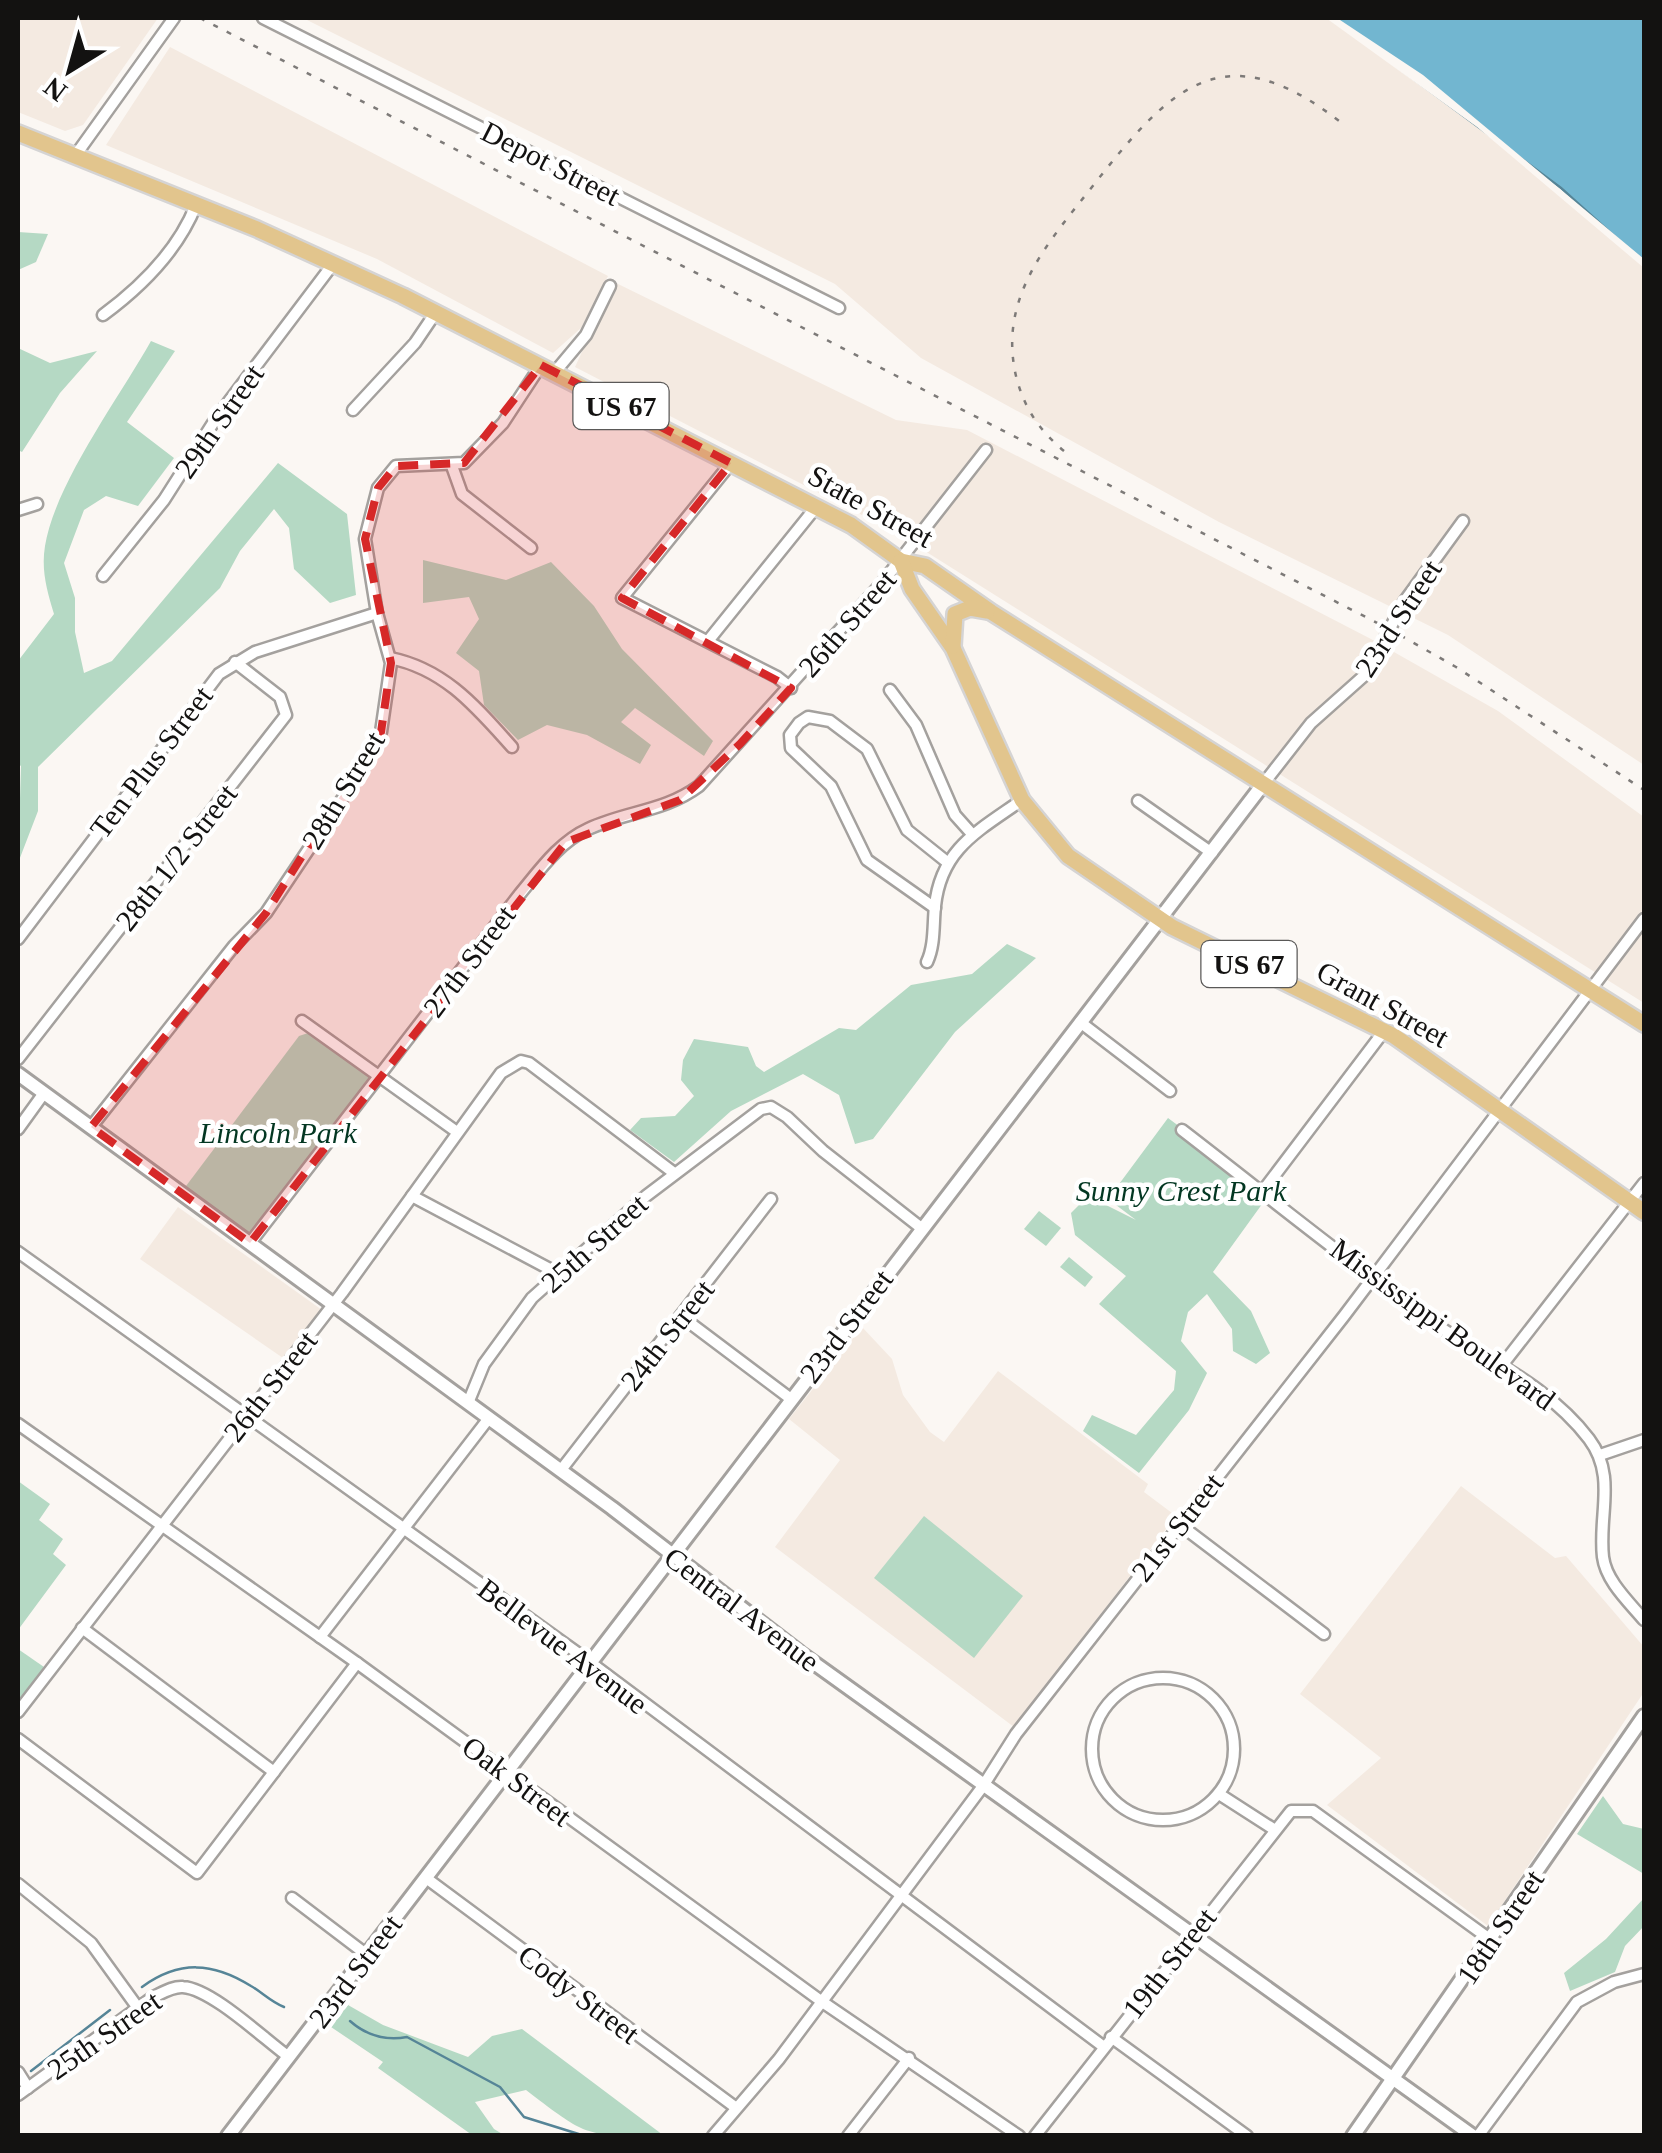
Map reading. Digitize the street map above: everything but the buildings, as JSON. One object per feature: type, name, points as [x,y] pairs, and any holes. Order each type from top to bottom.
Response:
[{"type":"main road","name":"State Street","points":[[18,133],[196,205],[436,312],[816,506],[901,561],[925,566],[991,612],[1644,1024]]},
{"type":"main road","name":"Grant Street","points":[[901,561],[912,589],[953,648],[1022,800],[1068,856],[1160,920],[1384,1031],[1503,1109],[1644,1212]]},
{"type":"main road","points":[[953,648],[952,620],[960,609],[991,612]]},
{"type":"street","points":[[74,156],[174,18]]},
{"type":"street","name":"Depot Street","points":[[264,18],[839,308]]},
{"type":"street","points":[[103,316],[151,274],[189,223],[196,205]]},
{"type":"street","name":"29th Street","points":[[103,576],[164,500],[215,420],[333,264]]},
{"type":"street","points":[[531,548],[462,494],[452,466],[464,463],[548,369],[586,335],[610,286]]},
{"type":"street","points":[[353,410],[415,344],[436,312]]},
{"type":"street","name":"26th Street","points":[[740,744],[901,561],[986,450]]},
{"type":"street","points":[[731,462],[622,598],[708,640],[791,688]]},
{"type":"street","name":"28th Street","points":[[91,1127],[234,946],[266,913],[365,765],[388,711],[390,658],[377,613],[365,539],[378,488],[396,466],[452,466]]},
{"type":"street","points":[[18,510],[36,504]]},
{"type":"street","points":[[708,640],[816,506]]},
{"type":"street","name":"23rd Street","points":[[228,2136],[920,1227],[1264,783],[1311,723],[1366,674],[1404,602],[1464,521]]},
{"type":"street","name":"Ten Plus Street","points":[[18,939],[204,689],[235,662],[377,613]]},
{"type":"street","points":[[390,658],[416,663],[441,676],[512,747]]},
{"type":"street","name":"28th 1/2 Street","points":[[18,1060],[286,716],[280,697],[235,662]]},
{"type":"street","points":[[890,690],[916,725],[954,815],[972,834]]},
{"type":"street","points":[[935,908],[867,860],[831,786],[791,748],[790,735],[798,722],[808,717],[830,721],[867,748],[907,830],[947,862]]},
{"type":"street","name":"27th Street","points":[[250,1243],[519,895],[566,842],[587,829],[680,800],[740,744]]},
{"type":"street","points":[[927,962],[938,878],[947,862],[972,834],[1022,800]]},
{"type":"street","points":[[1138,802],[1212,852]]},
{"type":"street","name":"21st Street","points":[[713,2136],[735,2107],[748,2099],[982,1786],[1016,1734],[1503,1109],[1644,918]]},
{"type":"street","points":[[302,1020],[457,1132]]},
{"type":"street","points":[[1080,1022],[1170,1091]]},
{"type":"street","points":[[1262,1192],[1384,1031]]},
{"type":"street","name":"26th Street","points":[[18,1712],[333,1304],[500,1074],[521,1061],[674,1173]]},
{"type":"street","name":"Central Avenue","points":[[18,1074],[490,1418],[982,1786],[1194,1932],[1476,2136]]},
{"type":"street","points":[[18,1130],[44,1093]]},
{"type":"street","name":"25th Street","points":[[468,1402],[484,1364],[506,1330],[559,1274],[674,1173],[753,1113],[771,1108],[787,1117],[822,1151],[920,1227]]},
{"type":"street","name":"Mississippi Boulevard","points":[[1182,1130],[1435,1324],[1503,1364],[1568,1414],[1600,1455]]},
{"type":"street","points":[[1503,1364],[1644,1183]]},
{"type":"street","points":[[412,1196],[559,1274]]},
{"type":"street","name":"24th Street","points":[[560,1470],[771,1200]]},
{"type":"street","name":"Bellevue Avenue","points":[[18,1252],[248,1413],[1104,2047]]},
{"type":"street","points":[[682,1317],[792,1398]]},
{"type":"street","points":[[320,1637],[490,1418]]},
{"type":"street","name":"Oak Street","points":[[18,1424],[357,1663],[821,2001],[1019,2136]]},
{"type":"street","points":[[1644,1440],[1600,1455],[1605,1474],[1603,1558],[1610,1576],[1644,1620]]},
{"type":"street","points":[[1179,1524],[1324,1634]]},
{"type":"street","points":[[82,1628],[274,1772]]},
{"type":"street","points":[[18,1739],[196,1873],[357,1663]]},
{"type":"street","points":[[1159,1677],[1180,1679],[1207,1693],[1227,1716],[1234,1736],[1234,1756],[1219,1794],[1192,1814],[1160,1820],[1143,1817],[1114,1800],[1104,1788],[1092,1756],[1096,1723],[1106,1706],[1121,1691],[1159,1677]]},
{"type":"street","name":"18th Street","points":[[1354,2136],[1644,1716]]},
{"type":"street","points":[[1219,1794],[1275,1830]]},
{"type":"street","name":"19th Street","points":[[1035,2136],[1291,1811],[1313,1811],[1492,1940]]},
{"type":"street","name":"Cody Street","points":[[426,1878],[735,2107]]},
{"type":"street","points":[[18,1884],[90,1944],[138,2008]]},
{"type":"street","points":[[292,1898],[367,1955]]},
{"type":"street","points":[[1476,2136],[1576,2002],[1614,1982],[1644,1974]]},
{"type":"street","name":"25th Street","points":[[18,2095],[172,1988],[194,1990],[288,2057]]},
{"type":"street","points":[[1112,2036],[1247,2136]]},
{"type":"street","points":[[848,2136],[909,2058]]},
{"type":"street","points":[[18,2072],[28,2088]]},
{"type":"highlighted area","points":[[541,365],[731,463],[622,598],[791,688],[740,744],[680,800],[566,842],[250,1243],[91,1127],[266,913],[381,732],[391,663],[365,539],[378,488],[396,466],[464,463]]},
{"type":"shaded area","points":[[18,18],[158,18],[83,125],[65,131],[18,112]]},
{"type":"shaded area","points":[[303,18],[1331,18],[1420,78],[1644,263],[1644,765],[1448,635],[1219,522],[921,358],[835,284]]},
{"type":"shaded area","points":[[170,47],[608,276],[581,328],[553,353],[377,259],[106,145]]},
{"type":"shaded area","points":[[614,282],[896,420],[967,430],[1371,639],[1498,711],[1644,817],[1644,1003],[893,531],[575,367]]},
{"type":"shaded area","points":[[178,1207],[322,1310],[283,1358],[140,1259]]},
{"type":"shaded area","points":[[862,1327],[892,1359],[903,1395],[930,1432],[944,1442],[998,1371],[1148,1484],[1144,1492],[1176,1516],[1014,1727],[775,1547],[840,1460],[789,1419]]},
{"type":"shaded area","points":[[1461,1486],[1555,1558],[1566,1556],[1644,1647],[1644,1692],[1488,1926],[1327,1805],[1381,1758],[1300,1694]]},
{"type":"green space","points":[[18,232],[48,234],[36,262],[18,270]]},
{"type":"green space","points":[[151,341],[175,351],[127,422],[174,458],[138,506],[106,496],[84,510],[64,563],[75,598],[75,632],[84,673],[112,661],[278,463],[347,514],[356,595],[330,603],[294,569],[289,528],[274,509],[240,551],[220,588],[38,767],[38,811],[18,863],[18,661],[54,614],[44,564],[51,522],[74,469]]},
{"type":"green space","points":[[18,348],[50,363],[97,351],[60,393],[22,452],[18,450]]},
{"type":"green space","points":[[423,560],[506,580],[551,562],[594,606],[622,649],[713,741],[704,756],[635,708],[621,722],[651,745],[640,764],[587,735],[547,725],[518,740],[484,705],[479,671],[456,653],[479,619],[469,597],[423,603]]},
{"type":"green space","points":[[1007,944],[1036,958],[955,1032],[873,1139],[855,1144],[839,1095],[803,1074],[731,1111],[674,1162],[630,1130],[641,1118],[675,1116],[694,1096],[681,1080],[683,1060],[694,1039],[748,1047],[756,1066],[764,1072],[839,1028],[856,1030],[911,985],[972,974]]},
{"type":"green space","name":"Lincoln Park","points":[[311,1032],[369,1073],[370,1081],[253,1233],[244,1235],[183,1190],[299,1036]]},
{"type":"green space","name":"Sunny Crest Park","points":[[1168,1118],[1258,1185],[1265,1200],[1213,1272],[1251,1311],[1270,1353],[1256,1364],[1233,1351],[1232,1329],[1207,1294],[1188,1312],[1181,1341],[1207,1373],[1189,1410],[1139,1473],[1083,1431],[1092,1415],[1136,1435],[1174,1390],[1176,1371],[1099,1304],[1126,1276],[1075,1235],[1071,1213],[1088,1196],[1136,1220],[1108,1199]]},
{"type":"green space","points":[[1039,1211],[1061,1228],[1046,1246],[1024,1229]]},
{"type":"green space","points":[[1069,1257],[1093,1277],[1085,1287],[1060,1267]]},
{"type":"green space","points":[[18,1481],[50,1504],[39,1520],[63,1539],[53,1554],[66,1565],[18,1630]]},
{"type":"green space","points":[[924,1516],[1023,1596],[974,1658],[874,1578]]},
{"type":"green space","points":[[18,1649],[44,1667],[18,1702]]},
{"type":"green space","points":[[1603,1796],[1623,1824],[1644,1829],[1644,1874],[1577,1834]]},
{"type":"green space","points":[[1644,1898],[1644,1926],[1625,1946],[1615,1972],[1570,1991],[1564,1973],[1606,1939]]},
{"type":"green space","points":[[348,2005],[383,2025],[468,2057],[492,2036],[522,2029],[663,2135],[588,2131],[526,2090],[475,2102],[494,2129],[504,2135],[472,2135],[378,2068],[383,2062],[331,2027]]},
{"type":"water","points":[[1331,18],[1644,18],[1644,263],[1561,188]]},
{"type":"pier","points":[[1326,18],[1337,18],[1423,75],[1644,259],[1644,268],[1477,127]]},
{"type":"waterway","points":[[142,1987],[169,1972],[196,1967],[237,1978],[284,2007]]},
{"type":"waterway","points":[[31,2071],[110,2010]]},
{"type":"waterway","points":[[350,2021],[377,2036],[407,2037],[500,2087],[524,2117],[585,2136]]},
{"type":"railway","points":[[200,18],[1391,630],[1456,667],[1644,790]]},
{"type":"railway","points":[[1064,451],[1040,426],[1023,398],[1012,348],[1014,322],[1020,297],[1043,251],[1120,153],[1173,99],[1200,84],[1229,76],[1262,79],[1298,94],[1339,121]]}]
